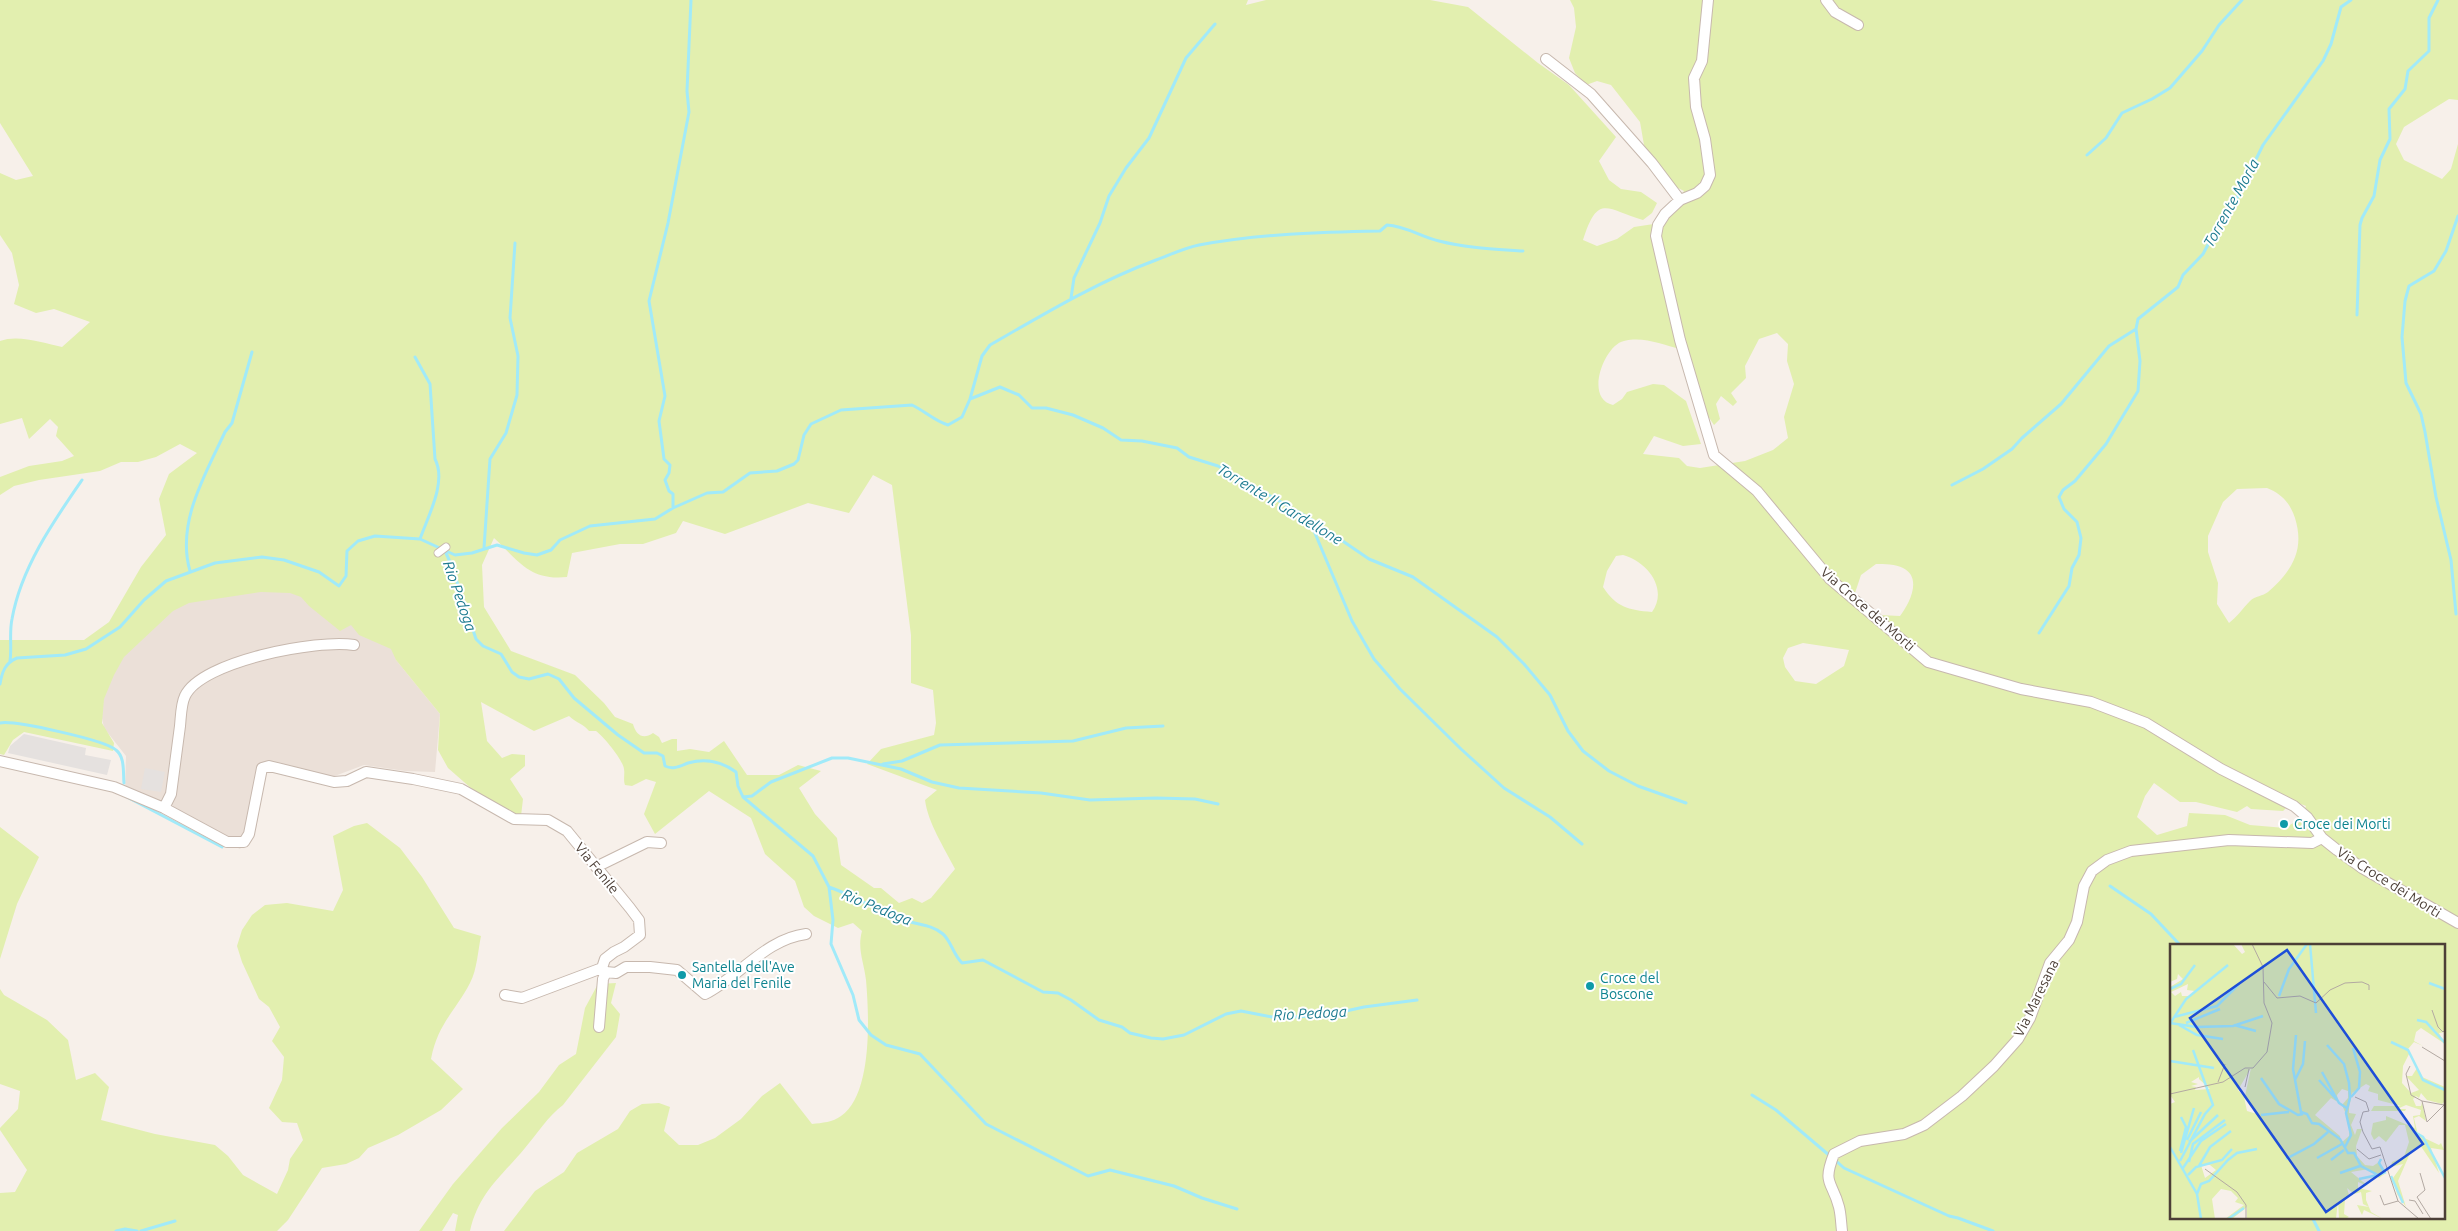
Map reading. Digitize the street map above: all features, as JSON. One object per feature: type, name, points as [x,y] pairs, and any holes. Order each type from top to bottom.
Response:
[{"type":"street","name":"Via Croce dei Morti","points":[[1708,0],[1702,61],[1694,78],[1696,107],[1710,175],[1705,186],[1697,193],[1680,200],[1665,214],[1658,225],[1656,236],[1680,340],[1714,455],[1757,491],[1830,579],[1928,662],[2021,690],[2091,702],[2146,723],[2220,769],[2294,806],[2306,817],[2322,838],[2362,868],[2458,922]]},
{"type":"street","points":[[1826,0],[1835,12],[1858,25]]},
{"type":"street","points":[[1546,59],[1591,94],[1652,163],[1680,200]]},
{"type":"street","points":[[438,553],[446,547]]},
{"type":"street","points":[[0,761],[114,787],[164,808],[171,794],[184,698],[194,683],[204,676],[259,656],[307,645],[339,642],[354,646]]},
{"type":"street","name":"Via Fenile","points":[[164,808],[228,842],[244,842],[249,834],[262,768],[280,768],[334,782],[347,781],[366,772],[461,789],[514,819],[548,820],[567,831],[639,920],[640,935],[605,959],[604,970]]},
{"type":"street","name":"Via Maresana","points":[[1842,1231],[1839,1206],[1828,1184],[1827,1171],[1834,1154],[1860,1141],[1904,1134],[1924,1125],[1962,1096],[1994,1066],[2018,1039],[2030,1018],[2050,963],[2069,940],[2077,922],[2084,886],[2092,871],[2106,860],[2131,851],[2229,840],[2312,843],[2322,838]]},
{"type":"street","points":[[596,867],[647,842],[662,842]]},
{"type":"street","points":[[505,995],[522,998],[604,970],[616,973],[626,967],[677,970],[705,994],[772,946],[795,935],[806,934]]},
{"type":"street","points":[[598,1027],[604,970]]},
{"type":"shaded area","points":[[291,585],[357,622],[395,629],[396,660],[440,714],[435,772],[405,771],[364,765],[332,777],[266,770],[256,829],[240,849],[125,793],[126,756],[104,728],[99,703],[124,648],[165,613],[202,592]]},
{"type":"shaded area","points":[[24,734],[86,748],[85,755],[111,760],[107,775],[8,753],[10,746]]},
{"type":"shaded area","points":[[145,768],[165,772],[161,792],[141,789]]},
{"type":"green space","points":[[0,0],[1248,0],[1246,5],[1266,0],[1430,0],[1468,7],[1538,63],[1569,85],[1616,137],[1599,161],[1609,180],[1621,189],[1641,192],[1657,203],[1652,213],[1643,220],[1612,209],[1605,208],[1599,210],[1588,225],[1583,240],[1597,246],[1617,239],[1634,227],[1667,222],[1670,212],[1684,191],[1676,187],[1654,162],[1644,145],[1640,122],[1611,85],[1597,81],[1586,85],[1575,73],[1569,58],[1576,27],[1574,8],[1570,0],[2458,0],[2458,100],[2449,99],[2404,127],[2396,144],[2404,160],[2442,179],[2451,169],[2458,144],[2458,1231],[504,1231],[535,1191],[564,1172],[577,1153],[618,1129],[630,1111],[642,1104],[659,1103],[670,1107],[664,1131],[679,1145],[698,1145],[715,1138],[741,1119],[762,1096],[780,1083],[812,1124],[831,1121],[841,1116],[851,1105],[859,1090],[867,1053],[868,1013],[866,980],[861,950],[862,931],[853,923],[838,928],[814,916],[804,907],[795,881],[765,854],[751,818],[709,791],[655,834],[644,814],[656,782],[646,779],[632,786],[625,785],[623,765],[608,743],[596,731],[589,731],[569,716],[534,731],[481,702],[487,741],[502,758],[512,754],[525,755],[525,766],[510,779],[523,799],[521,816],[488,803],[448,768],[438,750],[440,714],[396,660],[391,649],[359,635],[351,625],[340,631],[309,606],[301,597],[290,593],[261,592],[189,603],[173,611],[124,657],[114,675],[104,699],[102,723],[114,743],[113,751],[24,732],[13,740],[4,755],[0,754],[0,640],[84,640],[109,622],[141,567],[166,535],[159,499],[169,474],[197,453],[180,444],[156,457],[138,462],[121,462],[100,471],[39,480],[14,486],[0,495],[0,477],[29,466],[62,461],[74,456],[56,436],[58,427],[50,419],[29,439],[22,418],[0,424],[0,341],[15,338],[39,341],[62,347],[90,322],[54,309],[36,313],[14,304],[19,285],[12,253],[0,235],[0,173],[16,180],[33,176],[0,123]],"holes":[[[1777,333],[1788,344],[1787,361],[1794,384],[1784,417],[1788,438],[1773,450],[1745,461],[1700,468],[1687,466],[1679,458],[1643,454],[1654,436],[1683,446],[1701,444],[1686,401],[1664,385],[1653,384],[1627,392],[1622,399],[1613,405],[1604,401],[1600,393],[1598,383],[1604,361],[1610,352],[1624,341],[1639,340],[1681,349],[1706,413],[1714,425],[1720,419],[1716,404],[1721,396],[1733,406],[1737,402],[1731,393],[1746,378],[1745,366],[1759,339]],[[873,475],[892,485],[911,635],[911,683],[933,690],[936,723],[934,735],[881,749],[867,764],[937,790],[925,800],[927,809],[937,835],[955,869],[931,898],[922,903],[912,898],[899,903],[881,888],[874,888],[841,865],[837,838],[815,814],[799,788],[821,771],[798,765],[779,775],[747,775],[724,741],[709,752],[690,749],[677,751],[677,739],[662,743],[659,737],[653,733],[646,736],[640,735],[633,724],[615,717],[604,703],[575,675],[511,651],[484,607],[482,565],[494,538],[525,567],[534,572],[543,576],[567,577],[572,553],[620,544],[643,544],[676,533],[683,521],[725,534],[808,503],[849,513]],[[2267,488],[2281,496],[2291,508],[2295,518],[2298,540],[2294,559],[2284,576],[2268,592],[2250,601],[2229,623],[2217,604],[2218,583],[2208,552],[2208,536],[2223,502],[2237,489]],[[1623,555],[1632,558],[1647,569],[1656,585],[1658,594],[1657,603],[1652,612],[1623,606],[1613,599],[1603,587],[1607,571],[1616,556]],[[1876,564],[1890,564],[1909,572],[1913,584],[1912,591],[1907,605],[1900,616],[1879,615],[1855,593],[1861,575]],[[1803,643],[1849,650],[1844,666],[1816,684],[1795,681],[1785,667],[1783,658],[1788,648]],[[2154,783],[2180,802],[2196,802],[2237,812],[2247,806],[2251,809],[2283,811],[2293,801],[2306,806],[2301,818],[2285,828],[2250,825],[2225,815],[2189,813],[2187,826],[2157,835],[2137,817],[2145,796]]]},
{"type":"green space","points":[[367,823],[400,848],[422,877],[454,928],[481,936],[472,978],[442,1027],[431,1059],[463,1089],[441,1110],[398,1135],[368,1148],[359,1158],[346,1164],[322,1168],[288,1220],[277,1231],[0,1231],[0,1193],[15,1192],[27,1170],[0,1130],[18,1109],[20,1091],[0,1084],[0,989],[4,995],[47,1020],[68,1040],[76,1080],[95,1073],[109,1087],[101,1120],[155,1134],[215,1145],[228,1156],[243,1175],[277,1194],[288,1170],[290,1159],[303,1140],[297,1123],[282,1122],[269,1108],[282,1080],[284,1057],[272,1041],[280,1027],[269,1007],[259,999],[242,962],[237,946],[242,930],[252,915],[265,905],[287,903],[333,911],[343,890],[333,836],[354,826]]},
{"type":"green space","points":[[0,827],[39,857],[17,904],[0,959]]},
{"type":"green space","points":[[616,983],[611,1003],[620,1014],[616,1037],[563,1105],[548,1120],[485,1195],[474,1217],[470,1231],[455,1231],[458,1215],[453,1213],[442,1231],[419,1231],[453,1184],[502,1128],[539,1092],[559,1065],[576,1054],[585,1008],[598,984]]},
{"type":"waterway","points":[[673,508],[673,494],[669,491],[665,480],[669,473],[670,465],[664,459],[659,421],[665,396],[649,301],[668,223],[689,112],[687,91],[691,0]]},
{"type":"waterway","points":[[2087,155],[2106,138],[2122,113],[2170,88],[2202,51],[2219,25],[2242,0]]},
{"type":"waterway","name":"Torrente Morla","points":[[2039,633],[2069,586],[2072,568],[2079,555],[2081,538],[2077,522],[2064,509],[2059,497],[2063,490],[2075,481],[2106,444],[2138,391],[2140,361],[2136,329],[2138,319],[2178,287],[2183,275],[2203,254],[2216,230],[2233,206],[2263,145],[2323,61],[2331,44],[2341,7],[2351,0]]},
{"type":"waterway","points":[[2357,315],[2360,225],[2374,196],[2380,160],[2390,139],[2389,109],[2405,89],[2408,71],[2429,51],[2429,18],[2438,0]]},
{"type":"waterway","points":[[1071,298],[1074,278],[1100,223],[1109,196],[1126,168],[1149,138],[1186,58],[1215,24]]},
{"type":"waterway","points":[[2456,614],[2451,560],[2436,497],[2421,414],[2406,383],[2402,337],[2405,301],[2409,286],[2434,271],[2446,251],[2458,216]]},
{"type":"waterway","points":[[970,399],[982,356],[990,345],[1071,299],[1113,278],[1193,246],[1267,236],[1380,231],[1387,225],[1401,227],[1432,239],[1449,243],[1481,248],[1523,251]]},
{"type":"waterway","points":[[484,548],[490,459],[506,433],[517,395],[518,356],[510,318],[515,243]]},
{"type":"waterway","points":[[1952,485],[1983,469],[2012,449],[2061,404],[2109,346],[2136,329]]},
{"type":"waterway","points":[[190,571],[187,553],[190,517],[201,482],[225,432],[232,423],[252,352]]},
{"type":"waterway","points":[[415,357],[430,384],[435,459],[439,478],[435,499],[420,539]]},
{"type":"waterway","name":"Torrente Il Gardellone","points":[[0,684],[5,668],[13,660],[17,658],[65,655],[86,649],[120,627],[144,600],[166,581],[215,563],[262,557],[284,560],[319,572],[339,586],[346,576],[347,551],[358,541],[375,536],[420,539],[455,555],[472,553],[497,545],[537,555],[551,550],[560,540],[590,526],[655,519],[673,508],[707,493],[723,492],[750,473],[777,471],[794,464],[798,460],[804,435],[811,424],[841,410],[912,405],[948,425],[962,417],[970,399],[1000,387],[1019,395],[1032,408],[1046,408],[1073,415],[1103,428],[1121,440],[1142,441],[1177,448],[1189,457],[1218,466],[1309,518],[1369,559],[1413,577],[1497,637],[1524,664],[1550,695],[1568,731],[1583,751],[1609,771],[1638,786],[1686,803]]},
{"type":"waterway","points":[[10,661],[11,624],[16,600],[30,564],[49,529],[82,480]]},
{"type":"waterway","points":[[1309,519],[1352,621],[1374,659],[1400,689],[1504,788],[1550,817],[1582,844]]},
{"type":"waterway","name":"Rio Pedoga","points":[[445,551],[476,639],[483,646],[501,654],[512,672],[519,677],[529,679],[548,674],[559,679],[574,698],[618,735],[644,753],[657,753],[663,756],[665,766],[674,768],[695,761],[707,761],[719,763],[730,768],[736,772],[738,786],[743,797],[813,856],[829,887],[894,916],[909,922],[929,926],[938,931],[946,937],[962,963],[983,960],[1043,992],[1058,993],[1099,1020],[1122,1027],[1130,1033],[1163,1039],[1184,1035],[1226,1014],[1241,1011],[1277,1018],[1328,1015],[1364,1007],[1417,1000]]},
{"type":"waterway","points":[[0,723],[59,732],[108,746],[116,750],[121,757],[124,783]]},
{"type":"waterway","points":[[883,764],[902,761],[940,745],[1073,741],[1126,728],[1163,726]]},
{"type":"waterway","points":[[743,797],[752,796],[771,782],[832,758],[848,758],[901,769],[932,782],[959,788],[1041,793],[1090,800],[1195,799],[1218,804]]},
{"type":"waterway","points":[[125,796],[222,847]]},
{"type":"waterway","points":[[2110,886],[2151,914],[2179,944]]},
{"type":"waterway","points":[[829,887],[833,920],[831,944],[853,995],[859,1020],[871,1035],[886,1045],[920,1054],[986,1124],[1088,1176],[1110,1170],[1174,1186],[1202,1198],[1237,1209]]},
{"type":"waterway","points":[[1752,1095],[1776,1110],[1830,1156]]},
{"type":"waterway","points":[[1835,1160],[1844,1168],[1949,1216],[1993,1231]]},
{"type":"waterway","points":[[2312,1218],[2319,1231]]},
{"type":"waterway","points":[[141,1231],[175,1221]]},
{"type":"waterway","points":[[116,1231],[125,1229],[137,1231]]},
{"type":"place","name":"Croce dei Morti","points":[[2284,824]]},
{"type":"place","name":"Santella dell'Ave Maria del Fenile","points":[[682,975]]},
{"type":"place","name":"Croce del Boscone","points":[[1590,986]]}]
